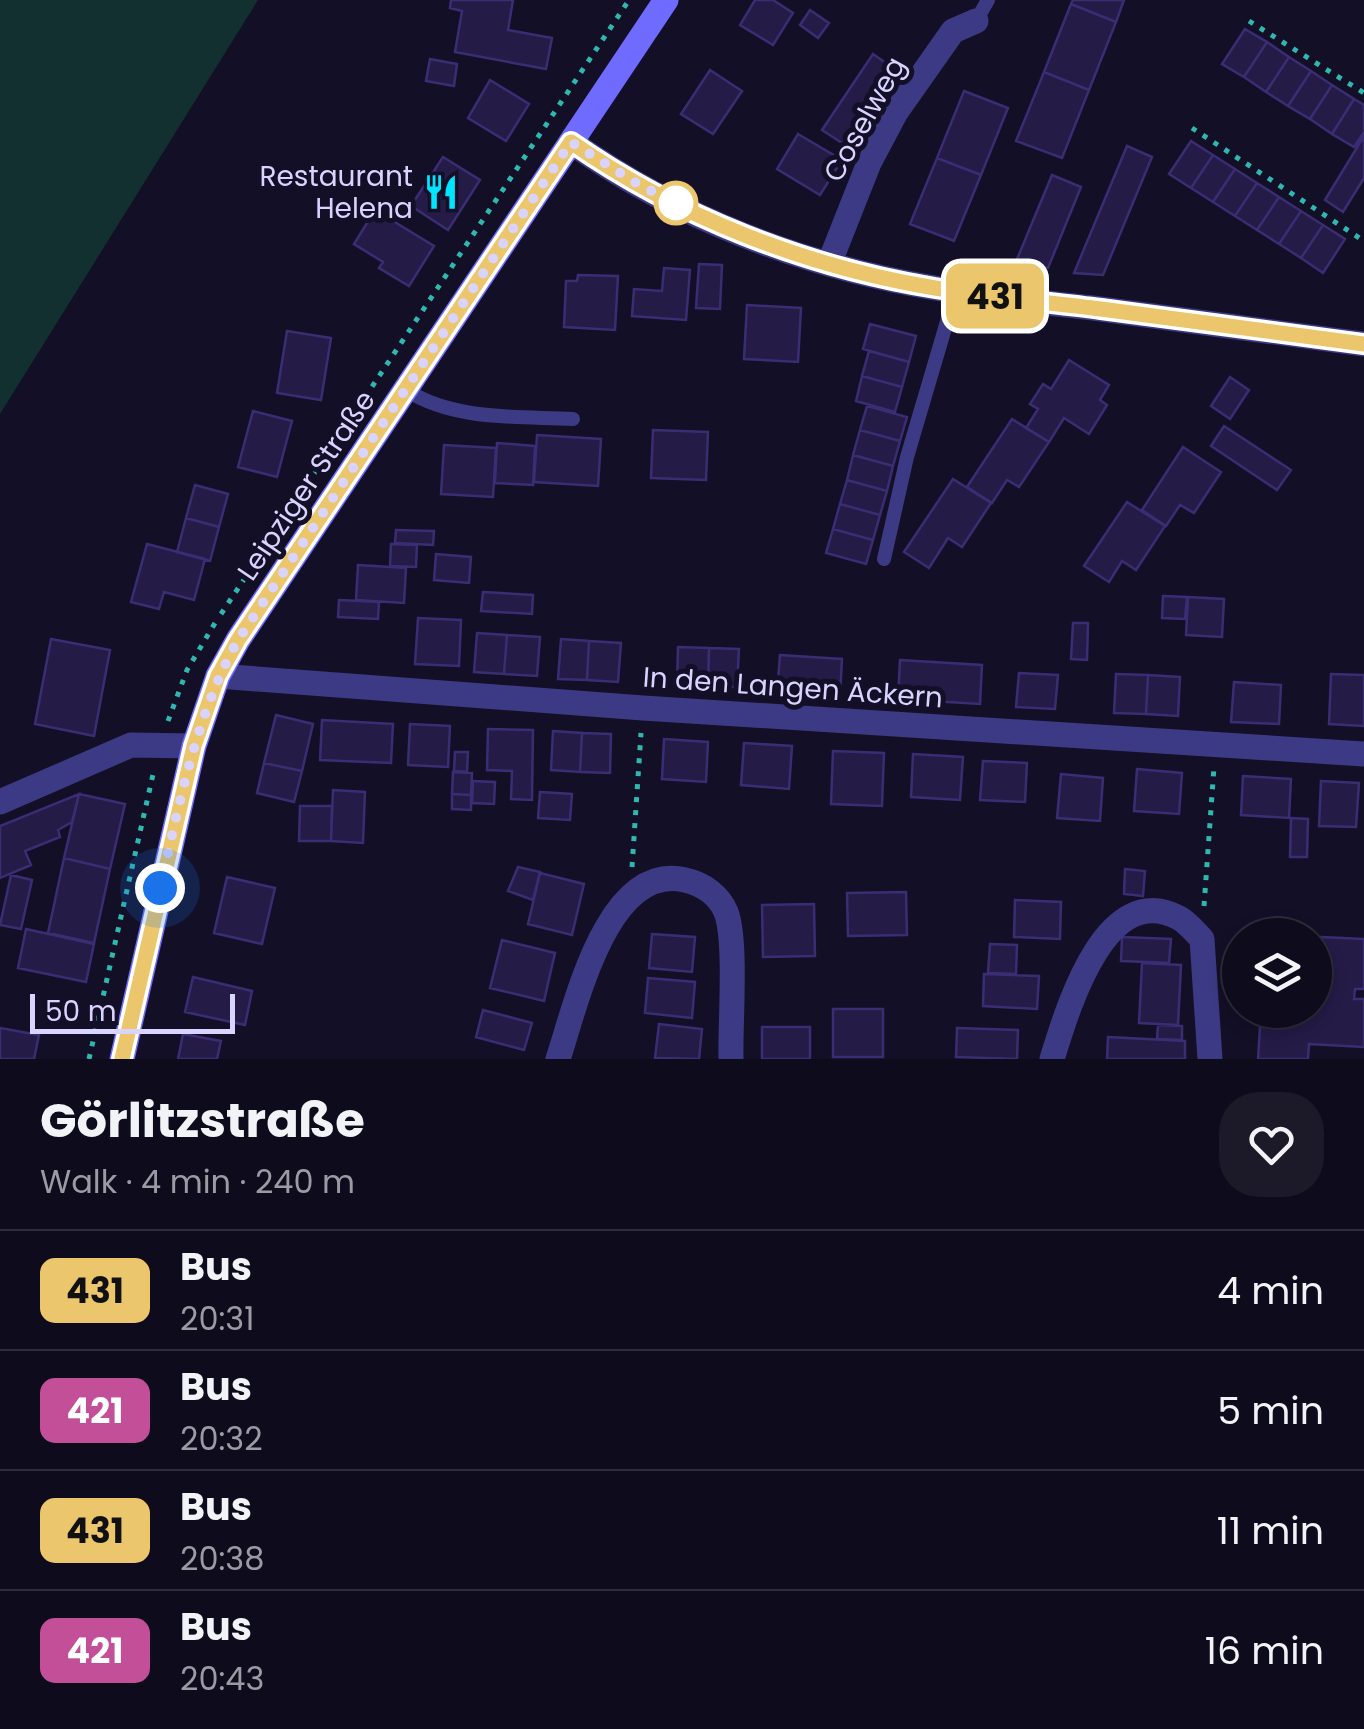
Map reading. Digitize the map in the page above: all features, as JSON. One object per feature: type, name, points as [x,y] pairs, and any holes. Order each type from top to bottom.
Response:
[{"type":"street","name":"Leipziger Straße","points":[[122,1059],[194,746],[218,676],[238,640],[666,0]]},
{"type":"street","name":"Coselweg","points":[[830,264],[869,162],[896,112],[953,32],[982,10]]},
{"type":"street","points":[[571,142],[641,186],[683,206],[761,242],[830,264],[956,291],[1364,344]]},
{"type":"street","name":"In den Langen Äckern","points":[[218,676],[643,708],[1364,754]]},
{"type":"street","points":[[0,802],[131,745],[194,746]]},
{"type":"street","points":[[558,1059],[604,934],[630,894],[654,881],[680,878],[718,897],[727,915],[731,1059]]},
{"type":"street","points":[[1052,1059],[1078,980],[1101,944],[1131,916],[1155,910],[1181,918],[1202,939],[1210,1059]]},
{"type":"lane","points":[[884,559],[908,457],[956,291]]},
{"type":"lane","points":[[406,390],[424,402],[452,411],[573,419]]},
{"type":"path","points":[[1248,21],[1364,94]]},
{"type":"path","points":[[1192,128],[1364,242]]},
{"type":"path","points":[[630,894],[643,708]]},
{"type":"path","points":[[1202,939],[1216,745]]},
{"type":"green space","points":[[0,0],[258,0],[0,414]]},
{"type":"building","points":[[451,0],[513,0],[508,30],[552,38],[546,69],[455,52],[462,11],[450,8]]},
{"type":"building","points":[[755,0],[773,0],[793,13],[773,45],[740,25]]},
{"type":"building","points":[[1073,0],[1124,0],[1116,22],[1071,4]]},
{"type":"building","points":[[1071,4],[1116,22],[1089,90],[1044,72]]},
{"type":"building","points":[[810,10],[829,23],[818,38],[800,25]]},
{"type":"building","points":[[1245,29],[1267,42],[1244,77],[1222,64]]},
{"type":"building","points":[[1267,42],[1289,57],[1266,92],[1244,77]]},
{"type":"building","points":[[873,54],[893,68],[842,143],[822,130]]},
{"type":"building","points":[[1289,57],[1311,71],[1288,106],[1266,92]]},
{"type":"building","points":[[430,59],[457,64],[454,86],[426,81]]},
{"type":"building","points":[[710,70],[742,91],[713,134],[681,114]]},
{"type":"building","points":[[1311,71],[1332,85],[1310,119],[1288,106]]},
{"type":"building","points":[[1044,72],[1089,90],[1062,158],[1016,141]]},
{"type":"building","points":[[490,80],[529,104],[506,141],[468,118]]},
{"type":"building","points":[[1332,85],[1354,99],[1332,134],[1310,119]]},
{"type":"building","points":[[964,91],[1008,108],[981,175],[937,158]]},
{"type":"building","points":[[1354,99],[1364,105],[1364,132],[1354,147],[1332,134]]},
{"type":"building","points":[[798,134],[842,160],[820,195],[777,169]]},
{"type":"building","points":[[1364,136],[1364,178],[1343,212],[1325,200]]},
{"type":"building","points":[[1191,141],[1213,155],[1191,188],[1169,174]]},
{"type":"building","points":[[1127,146],[1152,157],[1103,275],[1074,273]]},
{"type":"building","points":[[1213,155],[1235,169],[1213,202],[1191,188]]},
{"type":"building","points":[[443,157],[480,180],[448,230],[411,206]]},
{"type":"building","points":[[937,158],[981,175],[954,241],[910,224]]},
{"type":"building","points":[[1235,169],[1257,183],[1235,216],[1213,202]]},
{"type":"building","points":[[1052,175],[1081,187],[1048,268],[1015,264]]},
{"type":"building","points":[[1257,183],[1279,197],[1257,230],[1235,216]]},
{"type":"building","points":[[1279,197],[1301,211],[1279,244],[1257,230]]},
{"type":"building","points":[[375,210],[434,246],[409,286],[379,268],[383,262],[354,244]]},
{"type":"building","points":[[1301,211],[1323,225],[1301,258],[1279,244]]},
{"type":"building","points":[[1323,225],[1345,239],[1323,273],[1301,258]]},
{"type":"building","points":[[699,264],[722,265],[720,309],[696,308]]},
{"type":"building","points":[[664,268],[690,270],[686,320],[632,316],[634,289],[662,291]]},
{"type":"building","points":[[578,275],[618,276],[615,330],[564,327],[566,281],[577,281]]},
{"type":"building","points":[[747,305],[801,308],[798,362],[744,359]]},
{"type":"building","points":[[870,324],[916,336],[909,362],[863,349]]},
{"type":"building","points":[[287,331],[331,338],[321,400],[277,393]]},
{"type":"building","points":[[869,351],[909,362],[902,387],[862,376]]},
{"type":"building","points":[[1069,360],[1109,385],[1100,400],[1107,405],[1089,434],[1064,418],[1049,442],[1026,428],[1038,409],[1030,404],[1043,384],[1051,389]]},
{"type":"building","points":[[862,376],[902,387],[895,412],[856,401]]},
{"type":"building","points":[[1230,377],[1249,390],[1230,419],[1211,406]]},
{"type":"building","points":[[867,406],[907,417],[900,441],[860,430]]},
{"type":"building","points":[[253,411],[292,421],[277,477],[238,467]]},
{"type":"building","points":[[1012,419],[1049,442],[1019,487],[1007,480],[992,503],[967,487]]},
{"type":"building","points":[[1224,426],[1291,470],[1277,490],[1211,446]]},
{"type":"building","points":[[653,430],[708,432],[706,480],[651,478]]},
{"type":"building","points":[[860,430],[900,441],[893,466],[853,455]]},
{"type":"building","points":[[537,435],[601,439],[598,486],[534,482]]},
{"type":"building","points":[[497,443],[535,446],[533,485],[495,483]]},
{"type":"building","points":[[444,445],[496,448],[493,497],[441,494]]},
{"type":"building","points":[[1183,447],[1221,472],[1194,513],[1180,505],[1166,526],[1142,510]]},
{"type":"building","points":[[853,455],[893,466],[887,491],[847,480]]},
{"type":"building","points":[[953,479],[991,503],[962,547],[948,538],[929,568],[904,552]]},
{"type":"building","points":[[847,480],[887,491],[880,515],[840,504]]},
{"type":"building","points":[[195,485],[228,494],[219,527],[186,518]]},
{"type":"building","points":[[1127,502],[1165,526],[1136,570],[1122,561],[1109,582],[1084,566]]},
{"type":"building","points":[[840,504],[880,515],[873,540],[833,529]]},
{"type":"building","points":[[186,518],[219,527],[210,561],[177,552]]},
{"type":"building","points":[[833,529],[873,540],[866,564],[826,553]]},
{"type":"building","points":[[396,530],[434,531],[433,545],[395,543]]},
{"type":"building","points":[[147,544],[205,559],[194,600],[164,592],[159,609],[131,602]]},
{"type":"building","points":[[391,544],[417,545],[416,567],[390,566]]},
{"type":"building","points":[[436,554],[471,557],[469,583],[434,580]]},
{"type":"building","points":[[358,565],[406,568],[404,603],[356,600]]},
{"type":"building","points":[[483,592],[533,595],[532,614],[481,611]]},
{"type":"building","points":[[1163,596],[1187,597],[1185,619],[1162,618]]},
{"type":"building","points":[[1188,597],[1224,599],[1222,637],[1186,635]]},
{"type":"building","points":[[339,600],[379,602],[378,619],[338,617]]},
{"type":"building","points":[[418,618],[461,620],[459,666],[415,664]]},
{"type":"building","points":[[1073,623],[1088,623],[1087,660],[1071,659]]},
{"type":"building","points":[[477,633],[507,635],[504,674],[474,672]]},
{"type":"building","points":[[507,635],[540,637],[537,676],[504,674]]},
{"type":"building","points":[[51,639],[110,650],[94,736],[35,724]]},
{"type":"building","points":[[561,639],[589,641],[587,680],[558,679]]},
{"type":"building","points":[[589,641],[621,643],[618,682],[587,680]]},
{"type":"building","points":[[678,647],[709,648],[708,687],[677,686]]},
{"type":"building","points":[[709,648],[739,649],[737,687],[708,687]]},
{"type":"building","points":[[780,655],[842,659],[840,696],[777,692]]},
{"type":"building","points":[[900,660],[982,665],[980,704],[898,699]]},
{"type":"building","points":[[1019,673],[1058,675],[1055,709],[1016,707]]},
{"type":"building","points":[[1116,674],[1148,675],[1146,714],[1114,713]]},
{"type":"building","points":[[1331,674],[1364,675],[1364,726],[1329,724]]},
{"type":"building","points":[[1148,675],[1180,677],[1178,716],[1146,714]]},
{"type":"building","points":[[1234,682],[1281,685],[1279,724],[1231,722]]},
{"type":"building","points":[[276,715],[313,724],[302,771],[264,763]]},
{"type":"building","points":[[322,720],[393,724],[391,763],[320,760]]},
{"type":"building","points":[[410,724],[450,726],[448,767],[408,765]]},
{"type":"building","points":[[488,729],[533,730],[532,800],[511,799],[512,771],[487,770]]},
{"type":"building","points":[[553,731],[582,733],[580,772],[551,770]]},
{"type":"building","points":[[582,733],[611,734],[610,773],[580,772]]},
{"type":"building","points":[[664,739],[708,742],[706,782],[662,779]]},
{"type":"building","points":[[744,743],[792,746],[789,789],[741,785]]},
{"type":"building","points":[[833,751],[884,753],[882,806],[831,804]]},
{"type":"building","points":[[455,752],[468,752],[467,772],[454,771]]},
{"type":"building","points":[[913,754],[963,757],[960,800],[911,797]]},
{"type":"building","points":[[983,761],[1027,763],[1025,802],[980,800]]},
{"type":"building","points":[[264,763],[302,771],[294,802],[257,793]]},
{"type":"building","points":[[1137,769],[1182,773],[1179,814],[1134,811]]},
{"type":"building","points":[[453,772],[472,773],[471,795],[452,794]]},
{"type":"building","points":[[1061,774],[1103,778],[1100,821],[1057,818]]},
{"type":"building","points":[[1243,776],[1291,779],[1289,818],[1241,815]]},
{"type":"building","points":[[473,781],[495,782],[494,804],[472,803]]},
{"type":"building","points":[[1321,781],[1359,783],[1356,827],[1319,826]]},
{"type":"building","points":[[333,790],[365,792],[363,843],[331,841]]},
{"type":"building","points":[[540,792],[572,794],[570,820],[538,818]]},
{"type":"building","points":[[79,794],[125,804],[110,869],[64,858]]},
{"type":"building","points":[[79,794],[72,822],[58,830],[60,837],[25,851],[31,865],[0,878],[0,826]]},
{"type":"building","points":[[452,794],[471,795],[471,810],[452,809]]},
{"type":"building","points":[[300,806],[332,806],[331,841],[299,841]]},
{"type":"building","points":[[1291,818],[1308,819],[1307,857],[1290,857]]},
{"type":"building","points":[[64,858],[110,869],[94,943],[48,933]]},
{"type":"building","points":[[518,867],[540,872],[533,900],[508,891]]},
{"type":"building","points":[[1125,869],[1145,871],[1143,896],[1124,894]]},
{"type":"building","points":[[540,873],[584,884],[572,935],[528,924]]},
{"type":"building","points":[[11,875],[32,880],[21,929],[0,925]]},
{"type":"building","points":[[227,877],[275,888],[262,944],[214,933]]},
{"type":"building","points":[[906,892],[907,935],[848,936],[847,893]]},
{"type":"building","points":[[1015,900],[1061,902],[1060,939],[1014,937]]},
{"type":"building","points":[[814,904],[815,956],[763,957],[762,905]]},
{"type":"building","points":[[26,929],[94,944],[86,982],[18,968]]},
{"type":"building","points":[[652,934],[695,937],[692,972],[649,968]]},
{"type":"building","points":[[1122,937],[1171,939],[1169,963],[1121,961]]},
{"type":"building","points":[[1332,938],[1364,939],[1364,989],[1355,989],[1354,999],[1364,999],[1364,1047],[1309,1044],[1308,1059],[1258,1059],[1260,1028],[1332,1028]]},
{"type":"building","points":[[502,940],[555,953],[544,1001],[490,988]]},
{"type":"building","points":[[990,944],[1017,945],[1016,974],[988,973]]},
{"type":"building","points":[[1142,963],[1181,965],[1178,1025],[1139,1023]]},
{"type":"building","points":[[984,974],[1039,976],[1037,1009],[983,1006]]},
{"type":"building","points":[[193,977],[252,991],[245,1025],[185,1012]]},
{"type":"building","points":[[648,978],[695,982],[692,1018],[645,1013]]},
{"type":"building","points":[[833,1009],[883,1009],[883,1057],[833,1057]]},
{"type":"building","points":[[483,1010],[532,1023],[524,1050],[476,1037]]},
{"type":"building","points":[[659,1024],[702,1029],[699,1059],[655,1058]]},
{"type":"building","points":[[1158,1025],[1182,1026],[1182,1040],[1157,1039]]},
{"type":"building","points":[[762,1027],[810,1027],[810,1059],[762,1059]]},
{"type":"building","points":[[0,1028],[39,1035],[34,1059],[0,1059]]},
{"type":"building","points":[[957,1028],[1018,1030],[1017,1059],[956,1057]]},
{"type":"building","points":[[183,1034],[221,1041],[217,1059],[178,1059]]},
{"type":"building","points":[[1108,1037],[1185,1041],[1185,1059],[1107,1059]]},
{"type":"bus line","name":"431","points":[[122,1059],[194,746],[218,676],[238,640],[571,142],[641,186],[761,242],[875,276],[935,288],[1364,344]]},
{"type":"place","name":"Restaurant Helena","points":[[441,192]]},
{"type":"route","points":[[160,888],[194,746],[218,676],[238,640],[571,142],[641,186],[683,206],[676,203]]}]
